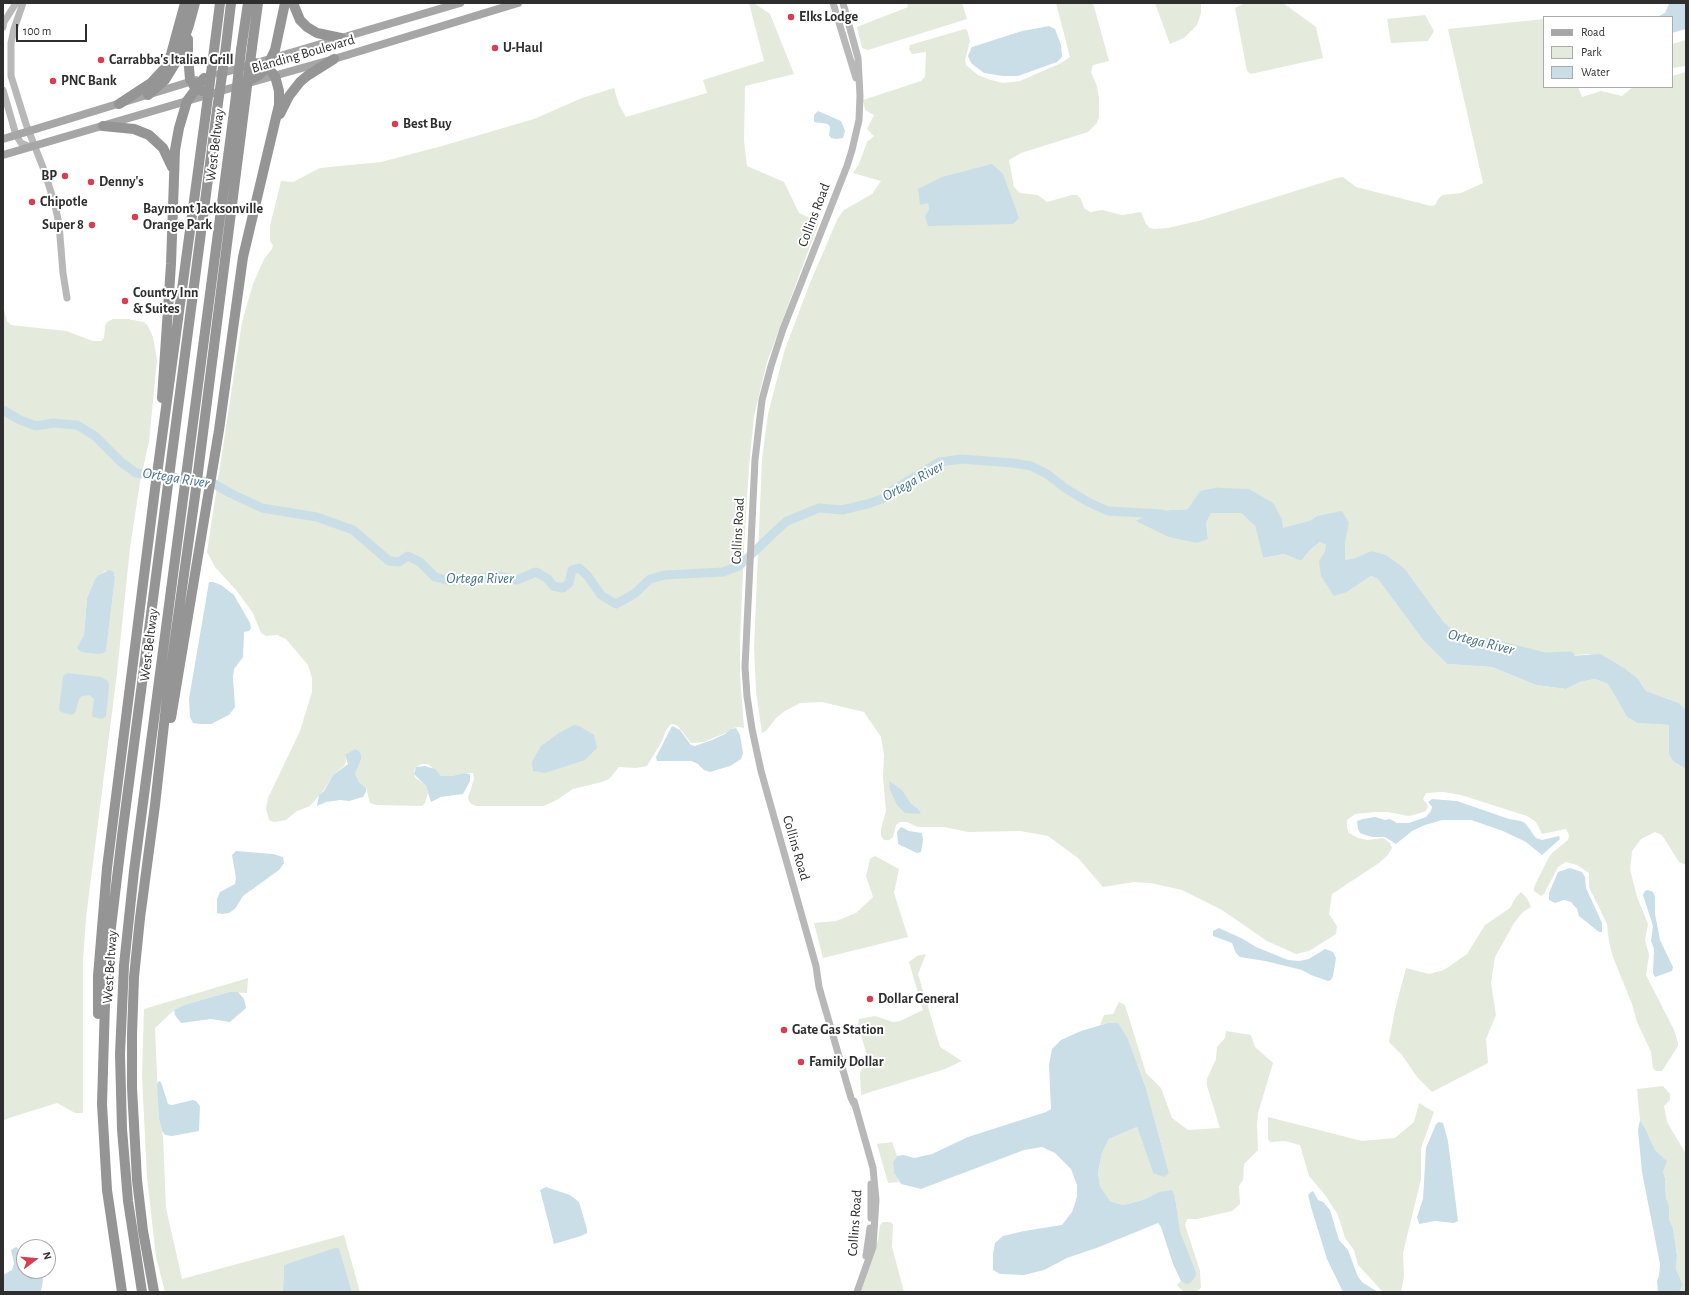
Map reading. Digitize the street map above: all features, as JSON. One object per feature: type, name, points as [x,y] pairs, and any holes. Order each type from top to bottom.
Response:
[{"type":"highway","points":[[119,104],[151,83],[166,68],[185,3]]},
{"type":"highway","points":[[148,95],[165,80],[179,56],[194,3]]},
{"type":"highway","points":[[102,1104],[97,1052],[98,976],[103,908],[158,464],[177,339],[220,3]]},
{"type":"highway","name":"West Beltway","points":[[122,1292],[108,1190],[102,1104],[105,997],[109,940],[231,3]]},
{"type":"highway","name":"West Beltway","points":[[142,1292],[132,1235],[124,1162],[121,1096],[121,1015],[128,916],[248,3]]},
{"type":"highway","points":[[154,1292],[143,1231],[137,1180],[132,1088],[134,977],[167,696],[195,496],[258,3]]},
{"type":"highway","points":[[238,86],[253,79],[269,63],[278,39],[285,3]]},
{"type":"highway","points":[[293,3],[300,20],[307,27],[317,33],[341,38]]},
{"type":"highway","points":[[189,25],[188,56],[194,85],[209,94]]},
{"type":"highway","points":[[275,123],[295,87],[307,76],[334,59]]},
{"type":"highway","points":[[255,63],[269,63]]},
{"type":"highway","points":[[155,805],[165,755],[219,430],[243,257],[275,123],[279,96],[278,82],[269,63]]},
{"type":"highway","points":[[158,464],[170,272],[173,170],[177,140],[187,101],[194,85],[204,78]]},
{"type":"highway","points":[[103,126],[134,129],[149,135],[163,148],[173,170]]},
{"type":"main road","name":"Blanding Boulevard","points":[[269,63],[341,38],[460,3]]},
{"type":"main road","name":"Blanding Boulevard","points":[[3,155],[209,94],[334,59],[507,5],[518,3]]},
{"type":"main road","name":"Blanding Boulevard","points":[[204,78],[255,63]]},
{"type":"main road","points":[[3,139],[148,95],[194,85]]},
{"type":"street","points":[[3,27],[4,22],[16,3]]},
{"type":"street","points":[[23,3],[10,43],[7,72],[28,132],[44,170],[55,205],[59,224],[63,273],[67,298]]},
{"type":"street","name":"Collins Road","points":[[834,3],[853,66],[860,96]]},
{"type":"street","name":"Collins Road","points":[[843,3],[858,58],[860,96],[859,120],[851,154],[783,329],[766,384],[756,439],[745,667],[747,696],[752,729],[761,771],[818,976],[819,988],[854,1104],[866,1150],[871,1180],[873,1217],[863,1274],[857,1292]]},
{"type":"street","points":[[3,90],[16,135],[21,143],[28,146],[34,146]]},
{"type":"green space","points":[[749,3],[754,3],[770,14],[794,74],[745,86],[744,141],[747,166],[784,182],[799,213],[819,222],[767,362],[754,416],[749,466],[740,641],[740,677],[744,728],[733,728],[728,732],[704,742],[691,743],[677,725],[671,724],[666,730],[662,741],[647,766],[636,768],[619,767],[609,779],[573,789],[555,801],[543,806],[476,806],[470,803],[468,798],[474,779],[473,773],[441,776],[428,764],[422,764],[416,767],[414,771],[415,777],[426,786],[428,793],[425,803],[422,806],[376,805],[370,803],[366,788],[359,782],[355,774],[361,760],[345,755],[345,765],[333,775],[323,791],[310,806],[297,811],[286,820],[274,822],[269,820],[266,809],[268,798],[300,731],[312,692],[312,678],[308,665],[286,639],[277,635],[266,636],[261,633],[253,613],[236,590],[215,567],[207,552],[242,322],[253,284],[264,259],[272,249],[273,245],[270,241],[270,226],[281,181],[293,182],[320,168],[381,162],[442,146],[534,119],[582,98],[614,88],[619,105],[626,117],[707,93],[703,80],[764,61]]},
{"type":"green space","points":[[907,3],[962,3],[967,19],[868,50],[862,48],[857,27],[908,7]]},
{"type":"green space","points":[[1056,3],[1093,3],[1109,61],[1093,65],[1091,72],[1097,86],[1099,98],[1099,117],[1097,123],[1088,132],[1021,153],[1009,160],[1014,187],[1020,193],[1038,195],[1047,202],[1077,195],[1081,199],[1084,208],[1090,212],[1102,210],[1122,215],[1141,212],[1146,224],[1150,228],[1154,229],[1168,228],[1202,220],[1343,177],[1356,187],[1431,206],[1435,205],[1439,198],[1443,195],[1461,193],[1483,183],[1448,29],[1543,19],[1543,88],[1578,88],[1582,97],[1601,91],[1622,96],[1632,88],[1673,88],[1673,76],[1686,72],[1686,710],[1679,703],[1646,691],[1638,679],[1589,654],[1539,658],[1524,654],[1489,638],[1460,637],[1443,621],[1405,569],[1371,551],[1355,558],[1345,560],[1345,542],[1284,534],[1282,519],[1208,494],[1189,509],[1155,511],[1208,539],[1206,523],[1211,513],[1241,513],[1255,526],[1263,558],[1284,554],[1301,561],[1310,550],[1320,542],[1326,545],[1324,553],[1319,561],[1347,592],[1371,576],[1378,579],[1423,640],[1447,664],[1492,667],[1536,685],[1566,689],[1580,682],[1595,679],[1608,684],[1627,717],[1637,723],[1669,725],[1669,755],[1674,762],[1686,769],[1686,865],[1679,862],[1662,835],[1655,832],[1641,839],[1632,851],[1630,869],[1637,897],[1648,924],[1645,940],[1649,955],[1646,975],[1674,1030],[1678,1043],[1678,1046],[1662,1071],[1656,1071],[1653,1068],[1651,1052],[1637,1022],[1632,1004],[1613,957],[1609,942],[1607,924],[1589,887],[1589,873],[1577,865],[1566,862],[1558,867],[1544,894],[1541,896],[1534,891],[1534,887],[1549,857],[1568,840],[1569,835],[1566,829],[1542,834],[1536,822],[1527,816],[1461,795],[1443,792],[1426,793],[1423,799],[1428,807],[1426,811],[1414,815],[1408,816],[1388,812],[1355,814],[1347,820],[1347,828],[1349,833],[1358,838],[1367,840],[1383,838],[1390,843],[1392,848],[1387,856],[1379,863],[1332,894],[1329,914],[1337,926],[1336,934],[1309,951],[1296,954],[1267,941],[1222,910],[1182,890],[1151,883],[1134,882],[1103,887],[1078,858],[1048,836],[1020,831],[968,832],[944,827],[918,827],[907,822],[900,822],[896,825],[893,837],[889,840],[884,840],[881,836],[881,829],[886,811],[883,777],[884,755],[881,737],[864,712],[822,702],[800,703],[777,717],[766,731],[762,733],[756,691],[754,648],[762,459],[768,414],[785,349],[810,283],[838,218],[844,210],[872,194],[881,181],[853,173],[859,164],[867,142],[874,136],[867,129],[874,115],[865,110],[863,100],[921,81],[925,77],[926,52],[912,54],[909,49],[910,45],[965,29],[967,30],[970,41],[965,60],[966,65],[978,75],[991,80],[1003,83],[1020,81],[1059,64],[1070,57]],"holes":[[[928,202],[1013,224],[929,210]]]},
{"type":"green space","points":[[1155,3],[1201,3],[1201,13],[1197,25],[1184,38],[1170,44]]},
{"type":"green space","points":[[1245,3],[1283,3],[1316,27],[1323,58],[1251,74],[1247,71],[1235,8]]},
{"type":"green space","points":[[1425,15],[1434,31],[1428,41],[1391,43],[1387,19]]},
{"type":"green space","points":[[1686,40],[1686,66],[1673,68],[1673,44]]},
{"type":"green space","points":[[3,306],[7,321],[11,325],[66,331],[93,341],[101,341],[104,338],[105,326],[107,322],[113,319],[128,319],[144,322],[148,326],[153,337],[157,360],[149,442],[140,482],[130,548],[117,673],[86,918],[83,961],[83,1113],[75,1113],[57,1103],[3,1121]],"holes":[[[105,571],[115,574],[106,650],[79,645],[84,635],[87,598],[95,579]]]},
{"type":"green space","points":[[875,856],[899,869],[894,893],[908,937],[823,958],[814,923],[836,921],[856,913],[873,897],[866,876],[870,859]]},
{"type":"green space","points":[[1521,892],[1527,898],[1531,907],[1523,912],[1514,923],[1495,957],[1491,983],[1496,1015],[1486,1039],[1488,1063],[1432,1092],[1417,1077],[1402,1055],[1389,1042],[1395,1010],[1406,968],[1429,974],[1444,970],[1467,954],[1485,925],[1510,908],[1516,897]]},
{"type":"green space","points":[[926,954],[918,974],[940,1047],[962,1061],[945,1069],[861,1095],[860,1073],[866,1062],[866,1052],[858,1025],[859,1019],[875,1016],[893,1022],[900,1021],[923,1010],[909,962],[917,956]]},
{"type":"green space","points":[[248,978],[247,993],[229,992],[184,1005],[174,1010],[155,1028],[159,1119],[163,1136],[166,1208],[182,1279],[344,1235],[360,1292],[352,1292],[340,1251],[284,1265],[283,1292],[165,1292],[156,1257],[147,1177],[142,1076],[144,1009]]},
{"type":"green space","points":[[1119,1002],[1125,1005],[1146,1073],[1161,1088],[1172,1118],[1188,1130],[1220,1128],[1207,1086],[1207,1079],[1216,1059],[1217,1047],[1225,1038],[1226,1031],[1251,1035],[1255,1047],[1273,1063],[1258,1113],[1258,1150],[1244,1164],[1243,1180],[1239,1186],[1240,1204],[1232,1211],[1197,1219],[1187,1219],[1185,1225],[1200,1271],[1201,1288],[1195,1292],[1184,1292],[1177,1285],[1181,1281],[1186,1284],[1175,1197],[1159,1192],[1143,1200],[1123,1205],[1110,1201],[1100,1186],[1098,1173],[1102,1153],[1109,1139],[1137,1127],[1153,1173],[1169,1173],[1146,1088],[1128,1039],[1108,1023],[1100,1025],[1104,1015],[1113,1014]]},
{"type":"green space","points":[[1663,1086],[1670,1094],[1670,1100],[1664,1106],[1667,1122],[1686,1154],[1686,1292],[1679,1292],[1683,1285],[1676,1269],[1677,1255],[1666,1198],[1665,1178],[1663,1172],[1666,1160],[1655,1150],[1640,1120],[1637,1089]]},
{"type":"green space","points":[[1419,1103],[1434,1112],[1421,1148],[1421,1179],[1403,1253],[1404,1276],[1401,1292],[1383,1292],[1358,1265],[1354,1250],[1345,1238],[1338,1215],[1325,1195],[1309,1176],[1300,1145],[1285,1141],[1270,1142],[1268,1139],[1268,1117],[1362,1141],[1395,1138],[1414,1122]]},
{"type":"green space","points":[[892,1142],[897,1156],[893,1162],[894,1173],[899,1182],[888,1183],[877,1144]]},
{"type":"green space","points":[[883,1222],[890,1222],[893,1224],[892,1247],[904,1292],[861,1292],[878,1240],[880,1225]]},
{"type":"water","points":[[1686,3],[1686,29],[1673,33],[1673,16],[1659,16],[1665,13],[1669,4]]},
{"type":"water","points":[[1049,26],[1055,29],[1061,45],[1062,57],[1057,62],[1018,76],[1003,76],[984,73],[971,63],[968,56],[972,47],[1022,31]]},
{"type":"water","points":[[818,111],[841,121],[845,131],[843,138],[831,138],[829,135],[830,127],[828,124],[814,122],[814,115]]},
{"type":"water","points":[[992,164],[1003,174],[1019,218],[1013,224],[928,226],[925,216],[929,210],[928,203],[920,205],[918,189],[942,177]]},
{"type":"water","points":[[1221,488],[1249,489],[1273,503],[1282,519],[1284,534],[1293,534],[1317,516],[1342,511],[1349,523],[1345,542],[1345,560],[1355,558],[1371,551],[1386,555],[1405,569],[1443,621],[1460,637],[1489,638],[1524,654],[1539,658],[1600,654],[1624,668],[1638,679],[1646,691],[1679,703],[1686,710],[1686,769],[1674,762],[1669,755],[1669,725],[1637,723],[1627,717],[1608,684],[1595,679],[1580,682],[1566,689],[1536,685],[1492,667],[1447,664],[1423,640],[1378,579],[1371,576],[1347,592],[1334,596],[1321,576],[1319,561],[1324,553],[1326,545],[1320,542],[1310,550],[1301,561],[1284,554],[1263,558],[1255,526],[1241,513],[1211,513],[1206,523],[1208,539],[1197,543],[1169,537],[1136,521],[1155,511],[1189,509],[1208,494]]},
{"type":"water","points":[[109,570],[114,572],[115,578],[106,651],[98,654],[81,652],[77,648],[84,635],[87,598],[95,579],[99,575]]},
{"type":"water","points":[[209,582],[221,585],[234,595],[250,623],[251,628],[249,631],[244,632],[243,657],[234,669],[233,678],[235,707],[229,715],[211,724],[201,724],[193,723],[190,717],[189,699]]},
{"type":"water","points":[[68,673],[101,677],[108,681],[109,686],[106,716],[102,719],[93,717],[94,699],[89,695],[82,696],[79,699],[75,713],[71,715],[61,712],[59,709],[63,677]]},
{"type":"water","points":[[574,725],[579,726],[594,735],[597,748],[585,760],[545,773],[533,771],[532,762],[541,746],[559,733]]},
{"type":"water","points":[[672,726],[680,730],[691,745],[695,746],[712,740],[725,734],[731,729],[736,728],[740,735],[743,753],[741,759],[730,766],[710,772],[704,770],[698,764],[691,761],[657,761],[656,757]]},
{"type":"water","points":[[355,749],[359,751],[361,755],[361,760],[355,774],[359,782],[366,788],[366,792],[363,797],[349,801],[340,800],[326,802],[317,806],[319,795],[324,791],[333,775],[348,764],[345,755]]},
{"type":"water","points":[[425,766],[435,769],[441,776],[452,776],[464,773],[470,774],[470,781],[463,794],[441,797],[431,802],[426,786],[414,774],[416,767]]},
{"type":"water","points":[[889,781],[902,790],[911,804],[918,809],[921,814],[905,813],[897,805],[890,790]]},
{"type":"water","points":[[1432,799],[1457,801],[1509,819],[1521,821],[1525,823],[1536,838],[1542,840],[1559,836],[1560,839],[1542,855],[1526,842],[1503,831],[1471,820],[1442,820],[1425,825],[1412,831],[1396,844],[1385,837],[1372,837],[1360,833],[1358,829],[1357,821],[1363,819],[1375,817],[1385,820],[1390,819],[1397,823],[1409,823],[1426,817],[1431,811],[1432,807],[1428,802]]},
{"type":"water","points":[[901,827],[909,831],[922,833],[923,840],[921,852],[917,853],[898,844],[897,832]]},
{"type":"water","points":[[236,851],[273,854],[283,857],[284,863],[279,870],[243,896],[235,909],[229,913],[217,913],[217,899],[220,892],[235,884],[236,878],[232,855]]},
{"type":"water","points":[[1570,868],[1582,872],[1585,877],[1586,888],[1602,923],[1602,932],[1599,932],[1579,916],[1577,909],[1571,902],[1564,900],[1555,903],[1549,900],[1549,893],[1558,872]]},
{"type":"water","points":[[1648,890],[1653,892],[1655,897],[1655,914],[1660,940],[1673,967],[1672,971],[1655,977],[1653,973],[1654,949],[1651,941],[1653,926],[1643,895],[1645,891]]},
{"type":"water","points":[[1219,928],[1256,947],[1288,960],[1299,961],[1309,959],[1325,949],[1333,952],[1336,958],[1333,976],[1331,980],[1328,981],[1302,970],[1265,961],[1240,957],[1236,953],[1232,943],[1213,936],[1213,931]]},
{"type":"water","points":[[229,992],[238,992],[244,999],[246,1008],[230,1022],[211,1019],[181,1023],[175,1015],[174,1010],[184,1005]]},
{"type":"water","points":[[1108,1023],[1118,1023],[1128,1039],[1146,1088],[1169,1173],[1164,1177],[1153,1173],[1137,1127],[1109,1139],[1102,1153],[1098,1173],[1100,1186],[1110,1201],[1123,1205],[1143,1200],[1159,1192],[1172,1190],[1175,1197],[1180,1232],[1196,1273],[1195,1277],[1190,1283],[1186,1284],[1181,1281],[1173,1264],[1161,1227],[1158,1223],[1099,1247],[1067,1258],[1044,1270],[1024,1275],[1000,1274],[993,1270],[993,1254],[995,1243],[1003,1236],[1062,1225],[1072,1212],[1077,1197],[1077,1185],[1071,1169],[1055,1153],[1042,1147],[1024,1150],[921,1189],[901,1184],[894,1173],[893,1162],[897,1156],[904,1155],[914,1158],[932,1154],[968,1137],[1046,1112],[1051,1109],[1049,1065],[1052,1049],[1061,1040],[1081,1031]]},
{"type":"water","points":[[159,1081],[161,1082],[168,1104],[172,1105],[193,1100],[200,1106],[199,1131],[172,1136],[165,1135],[162,1131],[159,1119],[157,1084]]},
{"type":"water","points":[[1640,1120],[1655,1150],[1667,1161],[1663,1172],[1665,1178],[1666,1198],[1669,1206],[1669,1219],[1673,1228],[1677,1255],[1676,1269],[1683,1285],[1679,1292],[1658,1292],[1657,1281],[1660,1264],[1642,1172],[1638,1130]]},
{"type":"water","points":[[1439,1122],[1443,1123],[1448,1141],[1458,1221],[1454,1223],[1435,1221],[1419,1224],[1417,1217],[1423,1199],[1426,1148],[1436,1124]]},
{"type":"water","points":[[546,1187],[570,1195],[579,1202],[587,1233],[554,1244],[540,1190]]},
{"type":"water","points":[[1313,1191],[1318,1200],[1323,1202],[1330,1210],[1339,1240],[1348,1250],[1358,1277],[1363,1283],[1378,1292],[1343,1292],[1327,1259],[1311,1207],[1308,1195]]},
{"type":"water","points":[[16,1247],[16,1279],[43,1279],[41,1291],[5,1292],[3,1287],[3,1275],[12,1270],[14,1263],[11,1250]]},
{"type":"water","points":[[338,1248],[340,1251],[352,1292],[283,1292],[284,1265]]},
{"type":"waterway","name":"Ortega River","points":[[3,410],[20,420],[36,426],[53,423],[77,425],[95,436],[121,462],[136,473],[211,482],[262,508],[317,517],[353,530],[389,561],[399,562],[408,556],[420,562],[435,577],[451,581],[500,576],[517,580],[536,572],[548,579],[553,586],[563,588],[569,583],[572,570],[579,568],[587,575],[601,595],[616,604],[634,594],[650,579],[665,575],[723,572],[739,566],[787,521],[819,508],[842,510],[882,499],[888,493],[939,462],[962,459],[1031,466],[1047,474],[1065,488],[1088,502],[1108,511],[1162,514]]},
{"type":"waterway","name":"Ortega River","points":[[1192,511],[1203,495],[1219,492]]},
{"type":"waterway","name":"Ortega River","points":[[1272,528],[1282,533],[1315,524]]},
{"type":"waterway","name":"Ortega River","points":[[1498,645],[1545,657],[1570,656]]},
{"type":"place","name":"Elks Lodge","points":[[791,17]]},
{"type":"place","name":"U-Haul","points":[[495,48]]},
{"type":"place","name":"Carrabba's Italian Grill","points":[[101,60]]},
{"type":"place","name":"PNC Bank","points":[[53,81]]},
{"type":"place","name":"Best Buy","points":[[395,124]]},
{"type":"place","name":"BP","points":[[65,176]]},
{"type":"place","name":"Denny's","points":[[91,182]]},
{"type":"place","name":"Chipotle","points":[[32,202]]},
{"type":"place","name":"Baymont Jacksonville Orange Park","points":[[135,217]]},
{"type":"place","name":"Super 8","points":[[92,225]]},
{"type":"place","name":"Country Inn & Suites","points":[[125,301]]},
{"type":"place","name":"Dollar General","points":[[870,999]]},
{"type":"place","name":"Gate Gas Station","points":[[784,1030]]},
{"type":"place","name":"Family Dollar","points":[[801,1062]]}]
